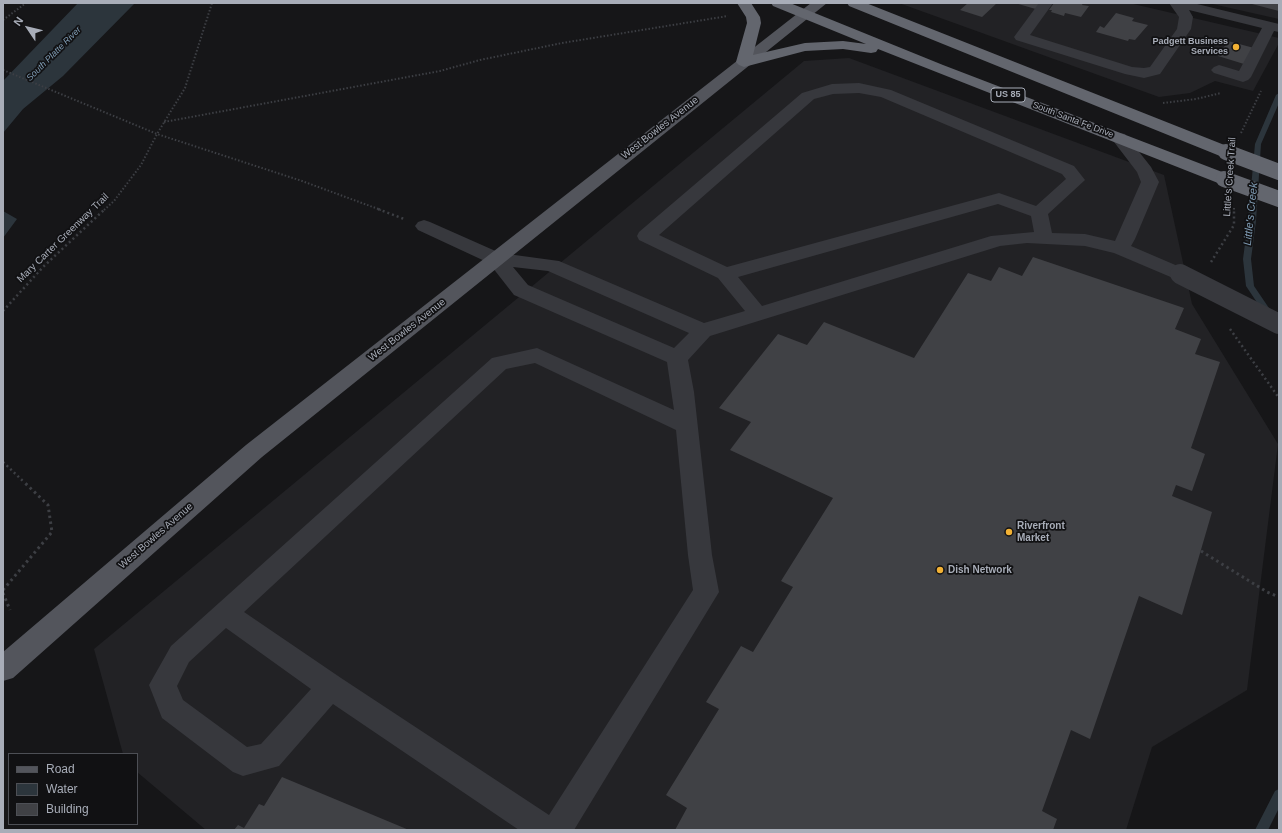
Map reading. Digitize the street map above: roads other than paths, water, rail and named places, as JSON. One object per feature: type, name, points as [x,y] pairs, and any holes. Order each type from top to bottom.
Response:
[{"type":"highway","points":[[744,3],[753,17],[754,23],[744,62],[793,49],[827,45],[862,47],[919,60]]},
{"type":"highway","name":"South Santa Fe Drive","points":[[778,3],[919,60],[1279,199]]},
{"type":"highway","points":[[854,3],[1279,172]]},
{"type":"highway","points":[[884,3],[910,25]]},
{"type":"main road","name":"West Bowles Avenue","points":[[3,669],[254,451],[804,14],[820,3]]},
{"type":"street","points":[[1046,3],[1021,37],[1130,71],[1144,73],[1156,71],[1184,29],[1186,17],[1176,3]]},
{"type":"street","points":[[1176,3],[1275,27],[1243,77],[1219,70]]},
{"type":"street","points":[[1230,16],[1237,3]]},
{"type":"street","points":[[758,314],[725,274],[646,236],[808,96],[832,89],[859,88],[885,93],[1068,170],[1076,180],[1039,213]]},
{"type":"street","points":[[1119,138],[1145,171],[1150,182],[1126,239],[1120,248]]},
{"type":"street","points":[[725,274],[999,198],[1039,213]]},
{"type":"street","points":[[1039,213],[1044,238]]},
{"type":"street","points":[[424,226],[496,260],[552,266],[702,331]]},
{"type":"street","points":[[677,358],[702,331],[998,240],[1027,237],[1085,240],[1120,248],[1180,274],[1279,324]]},
{"type":"street","points":[[496,260],[521,290],[677,358]]},
{"type":"street","points":[[331,687],[269,756],[243,762],[172,709],[163,685],[180,654],[499,363],[536,355],[686,425]]},
{"type":"street","points":[[557,830],[706,592],[700,555],[683,392],[677,358]]},
{"type":"street","points":[[225,613],[331,687],[545,830]]},
{"type":"water","name":"South Platte River","points":[[78,3],[135,3],[63,76],[23,109],[3,133],[3,81]]},
{"type":"water","points":[[3,211],[17,219],[3,238]]},
{"type":"waterway","name":"Little's Creek","points":[[1269,314],[1250,286],[1247,259],[1252,221],[1258,144],[1279,95]]},
{"type":"waterway","name":"Little's Creek","points":[[1261,830],[1279,795]]},
{"type":"place","name":"Padgett Business Services","points":[[1236,47]]},
{"type":"place","name":"Riverfront Market","points":[[1009,532]]},
{"type":"place","name":"Dish Network","points":[[940,570]]}]
